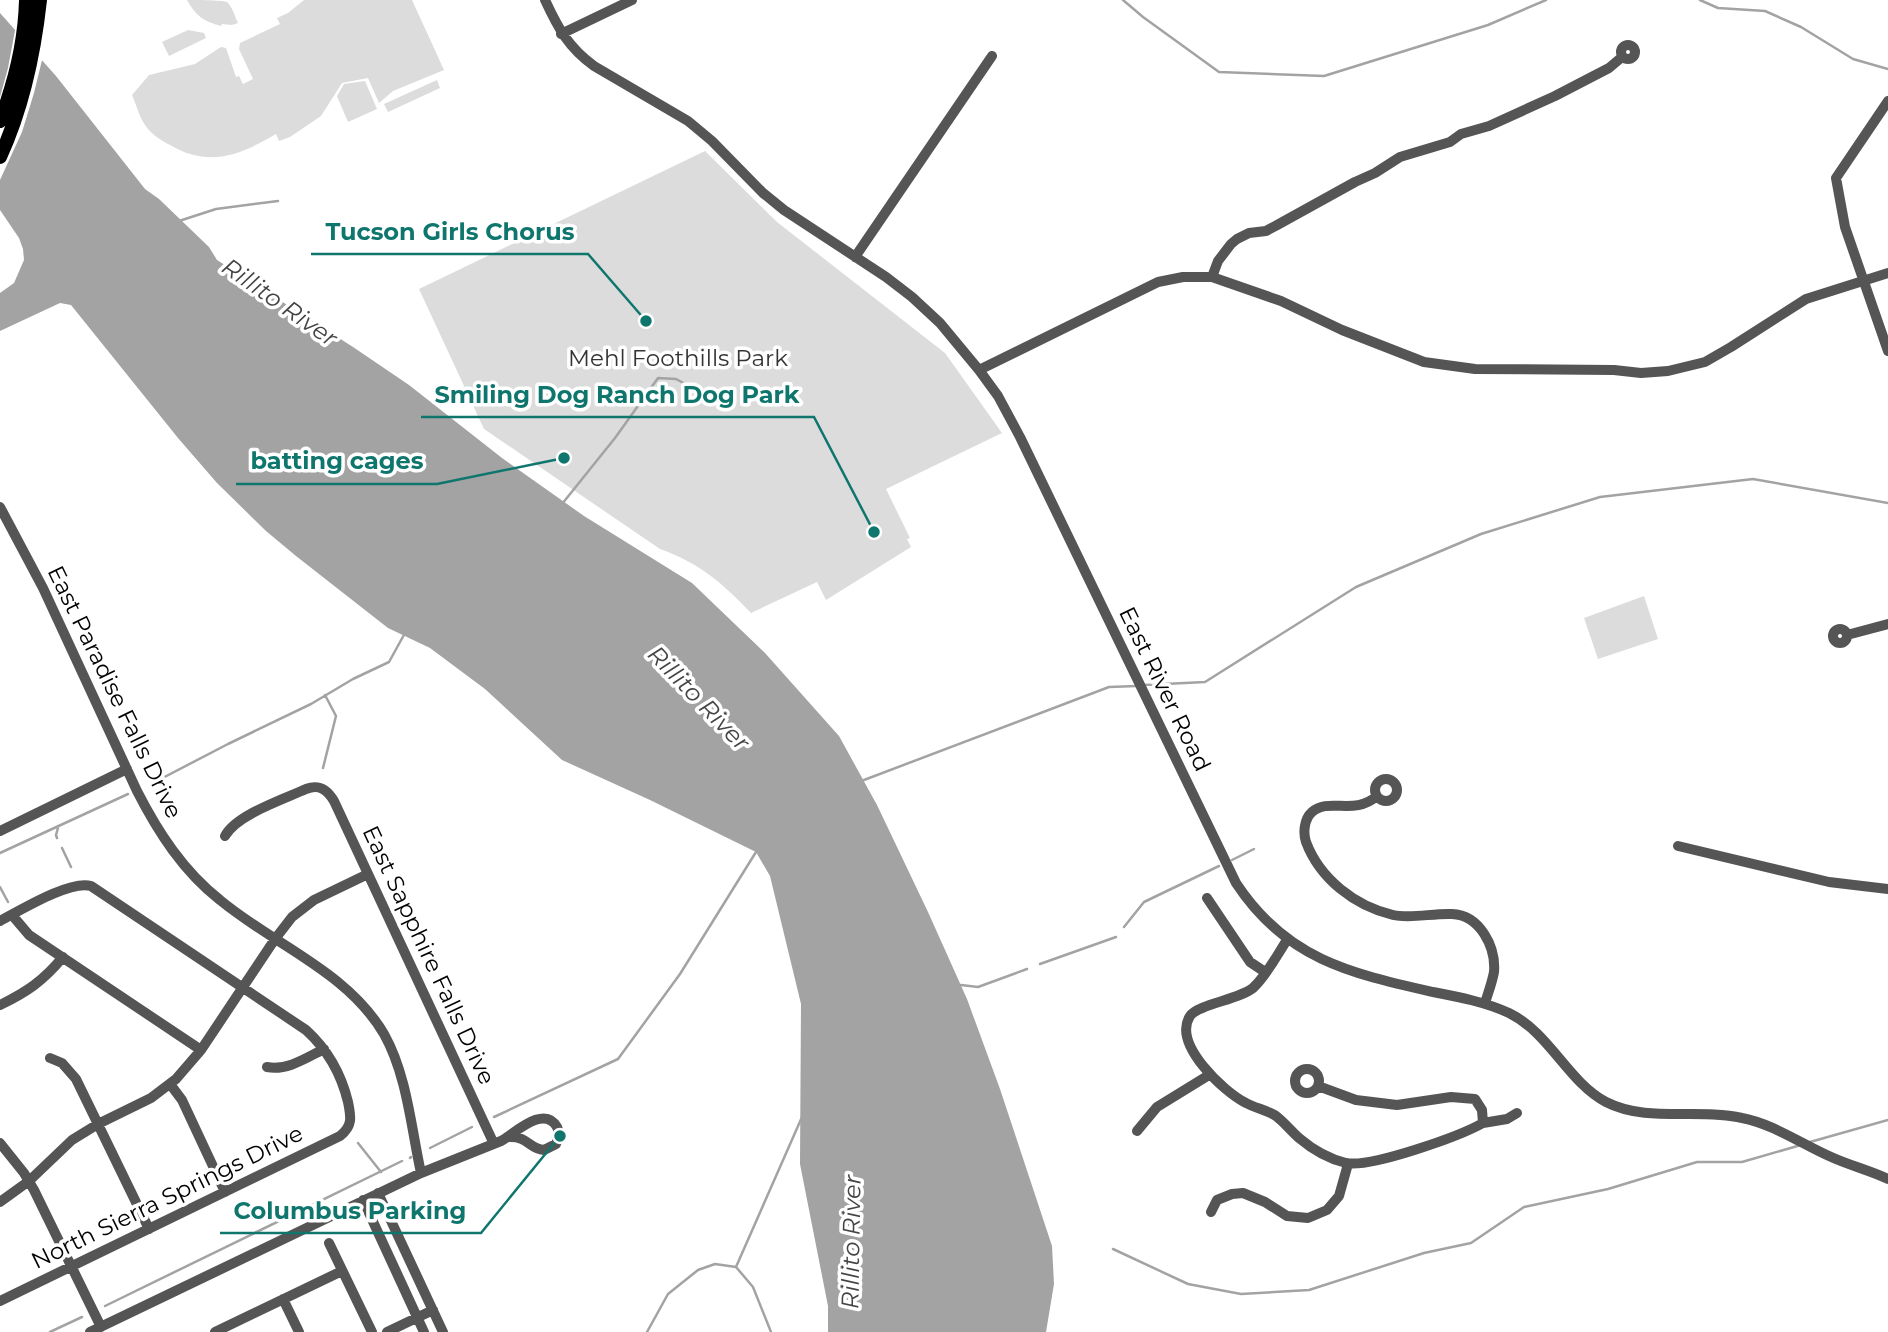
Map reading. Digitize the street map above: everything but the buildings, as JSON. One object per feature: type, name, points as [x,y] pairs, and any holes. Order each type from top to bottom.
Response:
[{"type":"main road","points":[[0,121],[12,90],[25,22],[26,0]]},
{"type":"main road","points":[[0,157],[22,101],[32,62],[40,0]]},
{"type":"street","name":"East River Road","points":[[545,0],[561,34],[580,56],[688,121],[784,210],[886,277],[940,323],[979,370],[998,396],[1020,437],[1236,883],[1259,915],[1287,940],[1355,972],[1485,1003],[1511,1014],[1530,1027],[1587,1088],[1606,1102],[1642,1112],[1741,1117],[1762,1123],[1827,1155],[1888,1179]]},
{"type":"street","points":[[561,34],[632,0]]},
{"type":"street","points":[[855,257],[992,57]]},
{"type":"street","points":[[1212,277],[1218,261],[1237,239],[1279,224],[1400,157],[1450,142],[1461,134],[1499,121],[1555,96],[1609,68],[1622,57]]},
{"type":"street","points":[[1888,101],[1836,178],[1845,227],[1888,351]]},
{"type":"street","points":[[979,370],[1158,282],[1183,277],[1212,277],[1281,301],[1342,330],[1424,362],[1475,369],[1614,370],[1641,373],[1668,371],[1705,362],[1806,299],[1888,273]]},
{"type":"street","name":"East Paradise Falls Drive","points":[[0,507],[43,589],[153,822],[171,849],[190,872],[221,901],[348,990],[383,1032],[402,1079],[421,1173]]},
{"type":"street","points":[[1847,635],[1888,624]]},
{"type":"street","points":[[0,831],[127,769]]},
{"type":"street","name":"East Sapphire Falls Drive","points":[[225,836],[232,825],[244,818],[306,789],[316,786],[331,795],[494,1144]]},
{"type":"street","points":[[1377,796],[1362,806],[1324,806],[1311,812],[1305,824],[1305,837],[1316,862],[1333,883],[1360,903],[1395,916],[1454,914],[1479,926],[1492,949],[1494,963],[1485,1003]]},
{"type":"street","points":[[1678,846],[1829,882],[1888,889]]},
{"type":"street","points":[[0,1202],[29,1181],[64,1146],[170,1084],[201,1050],[292,917],[306,905],[368,874]]},
{"type":"street","points":[[0,921],[68,887],[84,884],[98,890],[299,1024],[324,1049],[288,1066],[267,1067]]},
{"type":"street","points":[[1207,898],[1250,962],[1265,972]]},
{"type":"street","points":[[12,915],[29,935],[201,1050]]},
{"type":"street","points":[[1287,940],[1254,987],[1238,997],[1199,1009],[1191,1016],[1187,1030],[1190,1046],[1209,1075],[1245,1103],[1274,1115],[1323,1155],[1348,1164],[1385,1159],[1466,1133],[1483,1123],[1507,1119],[1517,1113]]},
{"type":"street","points":[[0,1005],[34,987],[62,957]]},
{"type":"street","name":"North Sierra Springs Drive","points":[[0,1301],[340,1136],[349,1127],[351,1113],[343,1083],[324,1049]]},
{"type":"street","points":[[50,1058],[62,1063],[72,1073],[149,1229]]},
{"type":"street","points":[[1138,1131],[1157,1107],[1209,1075]]},
{"type":"street","points":[[170,1084],[182,1100],[225,1192]]},
{"type":"street","points":[[1318,1086],[1356,1100],[1397,1105],[1451,1097],[1475,1099],[1482,1110],[1483,1123]]},
{"type":"street","points":[[0,1143],[29,1181],[71,1266],[99,1331],[363,1200],[509,1137]]},
{"type":"street","points":[[1211,1213],[1217,1200],[1242,1193],[1265,1202],[1287,1216],[1308,1218],[1327,1210],[1339,1196],[1348,1164]]},
{"type":"street","points":[[378,1193],[443,1332]]},
{"type":"street","points":[[363,1200],[424,1332]]},
{"type":"street","points":[[329,1243],[372,1332]]},
{"type":"street","points":[[222,1330],[342,1270]]},
{"type":"street","points":[[283,1299],[299,1332]]},
{"type":"street","points":[[387,1332],[433,1310]]},
{"type":"green space","points":[[187,0],[227,2],[238,23],[221,26],[210,22],[197,14]]},
{"type":"green space","points":[[304,0],[412,0],[444,70],[393,91],[379,103],[368,78],[342,83],[321,116],[290,137],[279,141],[276,134],[250,148],[224,156],[198,156],[184,152],[159,139],[147,128],[132,95],[149,75],[195,64],[221,47],[226,48],[236,77],[239,76],[243,84],[253,79],[239,49],[240,43],[280,24],[277,18]]},
{"type":"green space","points":[[188,30],[204,33],[206,38],[169,56],[162,42]]},
{"type":"green space","points":[[437,80],[440,88],[388,112],[384,104]]},
{"type":"green space","points":[[365,81],[377,109],[348,122],[337,96],[344,84]]},
{"type":"green space","name":"Mehl Foothills Park","points":[[705,151],[777,222],[945,353],[1002,433],[886,489],[910,538],[907,539],[911,547],[826,600],[817,582],[751,613],[710,575],[660,549],[484,429],[419,289]]},
{"type":"green space","points":[[1644,596],[1658,639],[1598,659],[1584,618]]},
{"type":"water","name":"Rillito River","points":[[0,13],[56,76],[145,189],[209,247],[217,260],[409,385],[502,458],[584,516],[692,583],[765,653],[839,736],[877,805],[928,912],[967,999],[1000,1089],[1052,1246],[1054,1284],[1046,1332],[828,1332],[828,1306],[800,1164],[801,1004],[770,876],[756,852],[562,760],[485,689],[430,648],[388,628],[296,556],[217,483],[71,305],[60,303],[0,331],[0,293],[14,283],[24,260],[19,238],[0,210]]},
{"type":"pier","points":[[16,25],[43,56],[22,132],[0,180],[0,97]]},
{"type":"waterway","points":[[1123,0],[1219,72],[1324,76],[1488,25],[1546,0]]},
{"type":"waterway","points":[[1700,0],[1718,8],[1765,11],[1801,27],[1853,59],[1888,69]]},
{"type":"waterway","points":[[179,221],[216,209],[278,201]]},
{"type":"waterway","points":[[562,504],[615,438],[658,378],[676,379],[687,385]]},
{"type":"waterway","points":[[1144,685],[1205,682],[1356,587],[1481,534],[1600,497],[1753,479],[1888,503]]},
{"type":"waterway","points":[[151,784],[389,662],[405,633]]},
{"type":"waterway","points":[[864,780],[1109,687],[1137,686]]},
{"type":"waterway","points":[[323,768],[336,716],[325,695]]},
{"type":"waterway","points":[[0,853],[128,794]]},
{"type":"waterway","points":[[57,838],[58,828]]},
{"type":"waterway","points":[[62,848],[71,867]]},
{"type":"waterway","points":[[1232,860],[1254,849]]},
{"type":"waterway","points":[[494,1117],[618,1059],[680,974],[756,852]]},
{"type":"waterway","points":[[1124,927],[1144,902],[1219,866]]},
{"type":"waterway","points":[[0,887],[8,902]]},
{"type":"waterway","points":[[1040,964],[1116,937]]},
{"type":"waterway","points":[[961,985],[978,987],[1027,969]]},
{"type":"waterway","points":[[736,1267],[802,1117]]},
{"type":"waterway","points":[[1810,1142],[1888,1120]]},
{"type":"waterway","points":[[430,1148],[472,1127]]},
{"type":"waterway","points":[[358,1143],[381,1172]]},
{"type":"waterway","points":[[1113,1249],[1188,1284],[1241,1294],[1309,1290],[1424,1253],[1471,1243],[1524,1207],[1608,1189],[1697,1162],[1742,1162],[1801,1145]]},
{"type":"waterway","points":[[105,1306],[402,1161]]},
{"type":"waterway","points":[[647,1332],[668,1294],[698,1270],[715,1264],[736,1267],[753,1287],[771,1332]]},
{"type":"waterway","points":[[50,1332],[82,1317]]},
{"type":"place","name":"Tucson Girls Chorus","points":[[646,321]]},
{"type":"place","name":"batting cages","points":[[564,458]]},
{"type":"place","name":"Smiling Dog Ranch Dog Park","points":[[874,532]]},
{"type":"place","name":"Columbus Parking","points":[[560,1136]]}]
